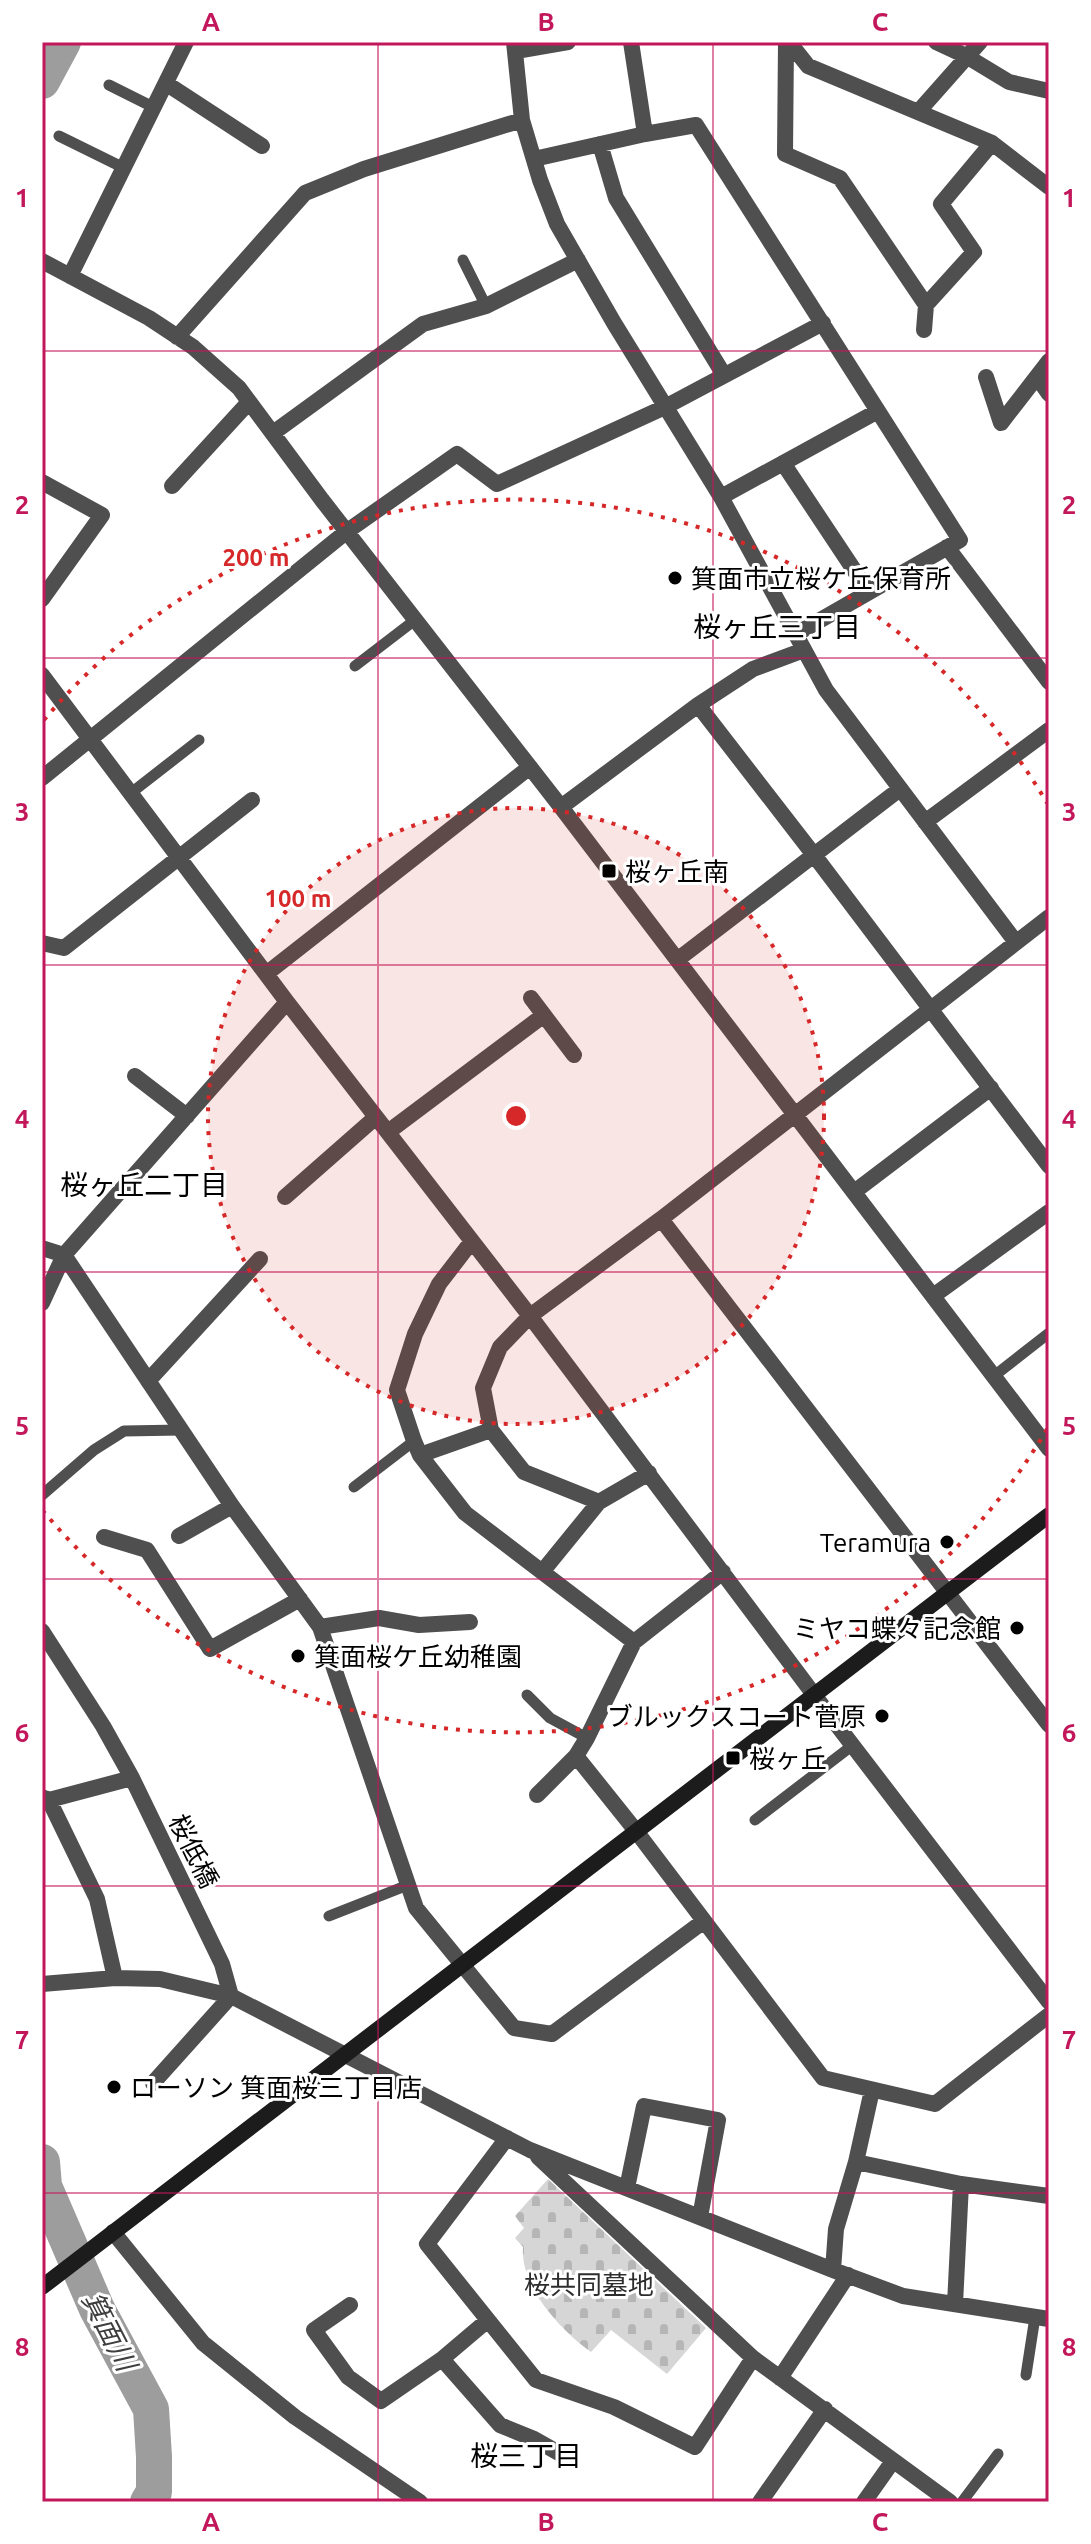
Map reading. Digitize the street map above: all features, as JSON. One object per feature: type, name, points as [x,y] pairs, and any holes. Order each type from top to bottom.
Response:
[{"type":"street","points":[[70,276],[186,42]]},
{"type":"street","points":[[568,42],[515,47],[522,120],[557,224],[721,497],[826,690],[1015,941]]},
{"type":"street","points":[[631,42],[645,134]]},
{"type":"street","points":[[787,42],[808,66],[992,143],[1049,187]]},
{"type":"street","points":[[787,42],[785,154],[840,178],[926,305]]},
{"type":"street","points":[[936,42],[1009,82],[1049,91]]},
{"type":"street","points":[[918,112],[980,42]]},
{"type":"street","points":[[167,84],[262,146]]},
{"type":"street","points":[[177,337],[305,193],[364,169],[522,120]]},
{"type":"street","points":[[534,159],[696,125],[960,540],[796,634]]},
{"type":"street","points":[[924,330],[926,305],[974,252],[941,204],[992,143]]},
{"type":"street","points":[[600,144],[616,198],[724,375]]},
{"type":"street","points":[[273,433],[423,324],[486,306],[578,260]]},
{"type":"street","points":[[42,261],[149,318],[193,347],[239,388],[1049,1449]]},
{"type":"street","points":[[42,778],[346,532],[457,454],[497,484],[665,407],[823,323]]},
{"type":"street","points":[[986,377],[1001,423],[1049,361]]},
{"type":"street","points":[[1037,377],[1049,394]]},
{"type":"street","points":[[172,486],[249,402]]},
{"type":"street","points":[[721,497],[878,411]]},
{"type":"street","points":[[783,463],[868,591]]},
{"type":"street","points":[[42,482],[102,515],[42,599]]},
{"type":"street","points":[[947,547],[1049,682]]},
{"type":"street","points":[[561,807],[698,705],[753,669],[804,650]]},
{"type":"street","points":[[42,675],[287,1002],[530,1316],[1049,2002]]},
{"type":"street","points":[[698,705],[1049,1166]]},
{"type":"street","points":[[925,822],[1049,730]]},
{"type":"street","points":[[266,974],[530,767]]},
{"type":"street","points":[[677,960],[900,789]]},
{"type":"street","points":[[42,943],[64,948],[252,800]]},
{"type":"street","points":[[599,1502],[524,1472],[491,1430],[483,1388],[500,1347],[530,1316],[661,1219],[1049,917]]},
{"type":"street","points":[[531,998],[574,1055]]},
{"type":"street","points":[[42,1303],[64,1255],[287,1002]]},
{"type":"street","points":[[388,1132],[544,1015]]},
{"type":"street","points":[[135,1076],[187,1116]]},
{"type":"street","points":[[854,1192],[991,1088]]},
{"type":"street","points":[[285,1197],[376,1117]]},
{"type":"street","points":[[933,1296],[1049,1212]]},
{"type":"street","points":[[661,1219],[1049,1725]]},
{"type":"street","points":[[472,1241],[439,1284],[415,1334],[397,1390],[417,1448],[465,1513],[634,1642]]},
{"type":"street","points":[[42,1248],[64,1255],[232,1506],[320,1627],[416,1908],[514,2028],[552,2034],[704,1921]]},
{"type":"street","points":[[148,1381],[260,1259]]},
{"type":"street","points":[[417,1448],[491,1430]]},
{"type":"street","points":[[542,1572],[599,1502],[649,1473]]},
{"type":"street","points":[[179,1536],[232,1506]]},
{"type":"street","points":[[42,2287],[1049,1515]]},
{"type":"street","points":[[104,1537],[147,1550],[210,1649],[300,1599]]},
{"type":"street","points":[[537,1795],[576,1756],[634,1642],[723,1572]]},
{"type":"street","points":[[320,1627],[379,1618],[419,1625],[470,1622]]},
{"type":"street","name":"桜低橋","points":[[42,1631],[103,1726],[132,1778],[222,1964],[231,1996]]},
{"type":"street","points":[[576,1756],[823,2078],[935,2104],[1049,2015]]},
{"type":"street","points":[[115,1978],[97,1899],[45,1799],[132,1778]]},
{"type":"street","points":[[46,1984],[115,1978],[160,1979],[231,1996],[530,2150],[903,2296],[1042,2318]]},
{"type":"street","points":[[153,2083],[231,1996]]},
{"type":"street","points":[[780,2378],[840,2272],[836,2229],[856,2162],[872,2090]]},
{"type":"street","points":[[627,2188],[644,2106],[718,2120],[700,2217]]},
{"type":"street","points":[[507,2138],[427,2244],[536,2380],[614,2407],[695,2447],[753,2358]]},
{"type":"street","points":[[530,2150],[753,2358],[950,2502]]},
{"type":"street","points":[[856,2162],[961,2184],[1049,2196]]},
{"type":"street","points":[[955,2304],[961,2184]]},
{"type":"street","points":[[113,2232],[203,2343],[295,2417],[420,2502]]},
{"type":"street","points":[[350,2305],[314,2330],[348,2377],[381,2401],[442,2359],[488,2320]]},
{"type":"street","points":[[442,2359],[500,2425],[566,2457]]},
{"type":"street","points":[[760,2502],[825,2409]]},
{"type":"street","points":[[864,2502],[893,2461]]},
{"type":"lane","points":[[109,85],[155,108]]},
{"type":"lane","points":[[59,136],[124,168]]},
{"type":"lane","points":[[463,260],[486,306]]},
{"type":"lane","points":[[355,666],[415,620]]},
{"type":"lane","points":[[131,793],[199,740]]},
{"type":"lane","points":[[994,1376],[1049,1333]]},
{"type":"lane","points":[[42,1495],[94,1450],[124,1431],[181,1430]]},
{"type":"lane","points":[[354,1487],[417,1448]]},
{"type":"lane","points":[[527,1695],[550,1718],[587,1738]]},
{"type":"lane","points":[[755,1820],[853,1745]]},
{"type":"lane","points":[[329,1916],[408,1885]]},
{"type":"lane","points":[[1026,2375],[1042,2318]]},
{"type":"lane","points":[[962,2502],[998,2454]]},
{"type":"green space","name":"桜共同墓地","points":[[548,2179],[706,2328],[667,2374],[611,2330],[591,2352],[567,2332],[535,2292],[524,2262],[523,2247],[515,2238],[524,2228],[515,2216]]},
{"type":"waterway","name":"箕面川","points":[[42,81],[63,42]]},
{"type":"waterway","name":"箕面川","points":[[42,2162],[44,2186],[97,2309],[151,2409],[154,2492],[148,2502]]},
{"type":"place","name":"箕面市立桜ケ丘保育所","points":[[675,578]]},
{"type":"place","name":"桜ヶ丘南","points":[[609,871]]},
{"type":"place","name":"Teramura","points":[[947,1542]]},
{"type":"place","name":"ミヤコ蝶々記念館","points":[[1017,1628]]},
{"type":"place","name":"箕面桜ケ丘幼稚園","points":[[298,1656]]},
{"type":"place","name":"ブルックスコート菅原","points":[[882,1716]]},
{"type":"place","name":"桜ヶ丘","points":[[733,1758]]},
{"type":"place","name":"ローソン 箕面桜三丁目店","points":[[114,2087]]},
{"type":"district","name":"桜ヶ丘三丁目","points":[[777,626]]},
{"type":"district","name":"桜ヶ丘二丁目","points":[[144,1184]]},
{"type":"district","name":"桜三丁目","points":[[526,2455]]}]
